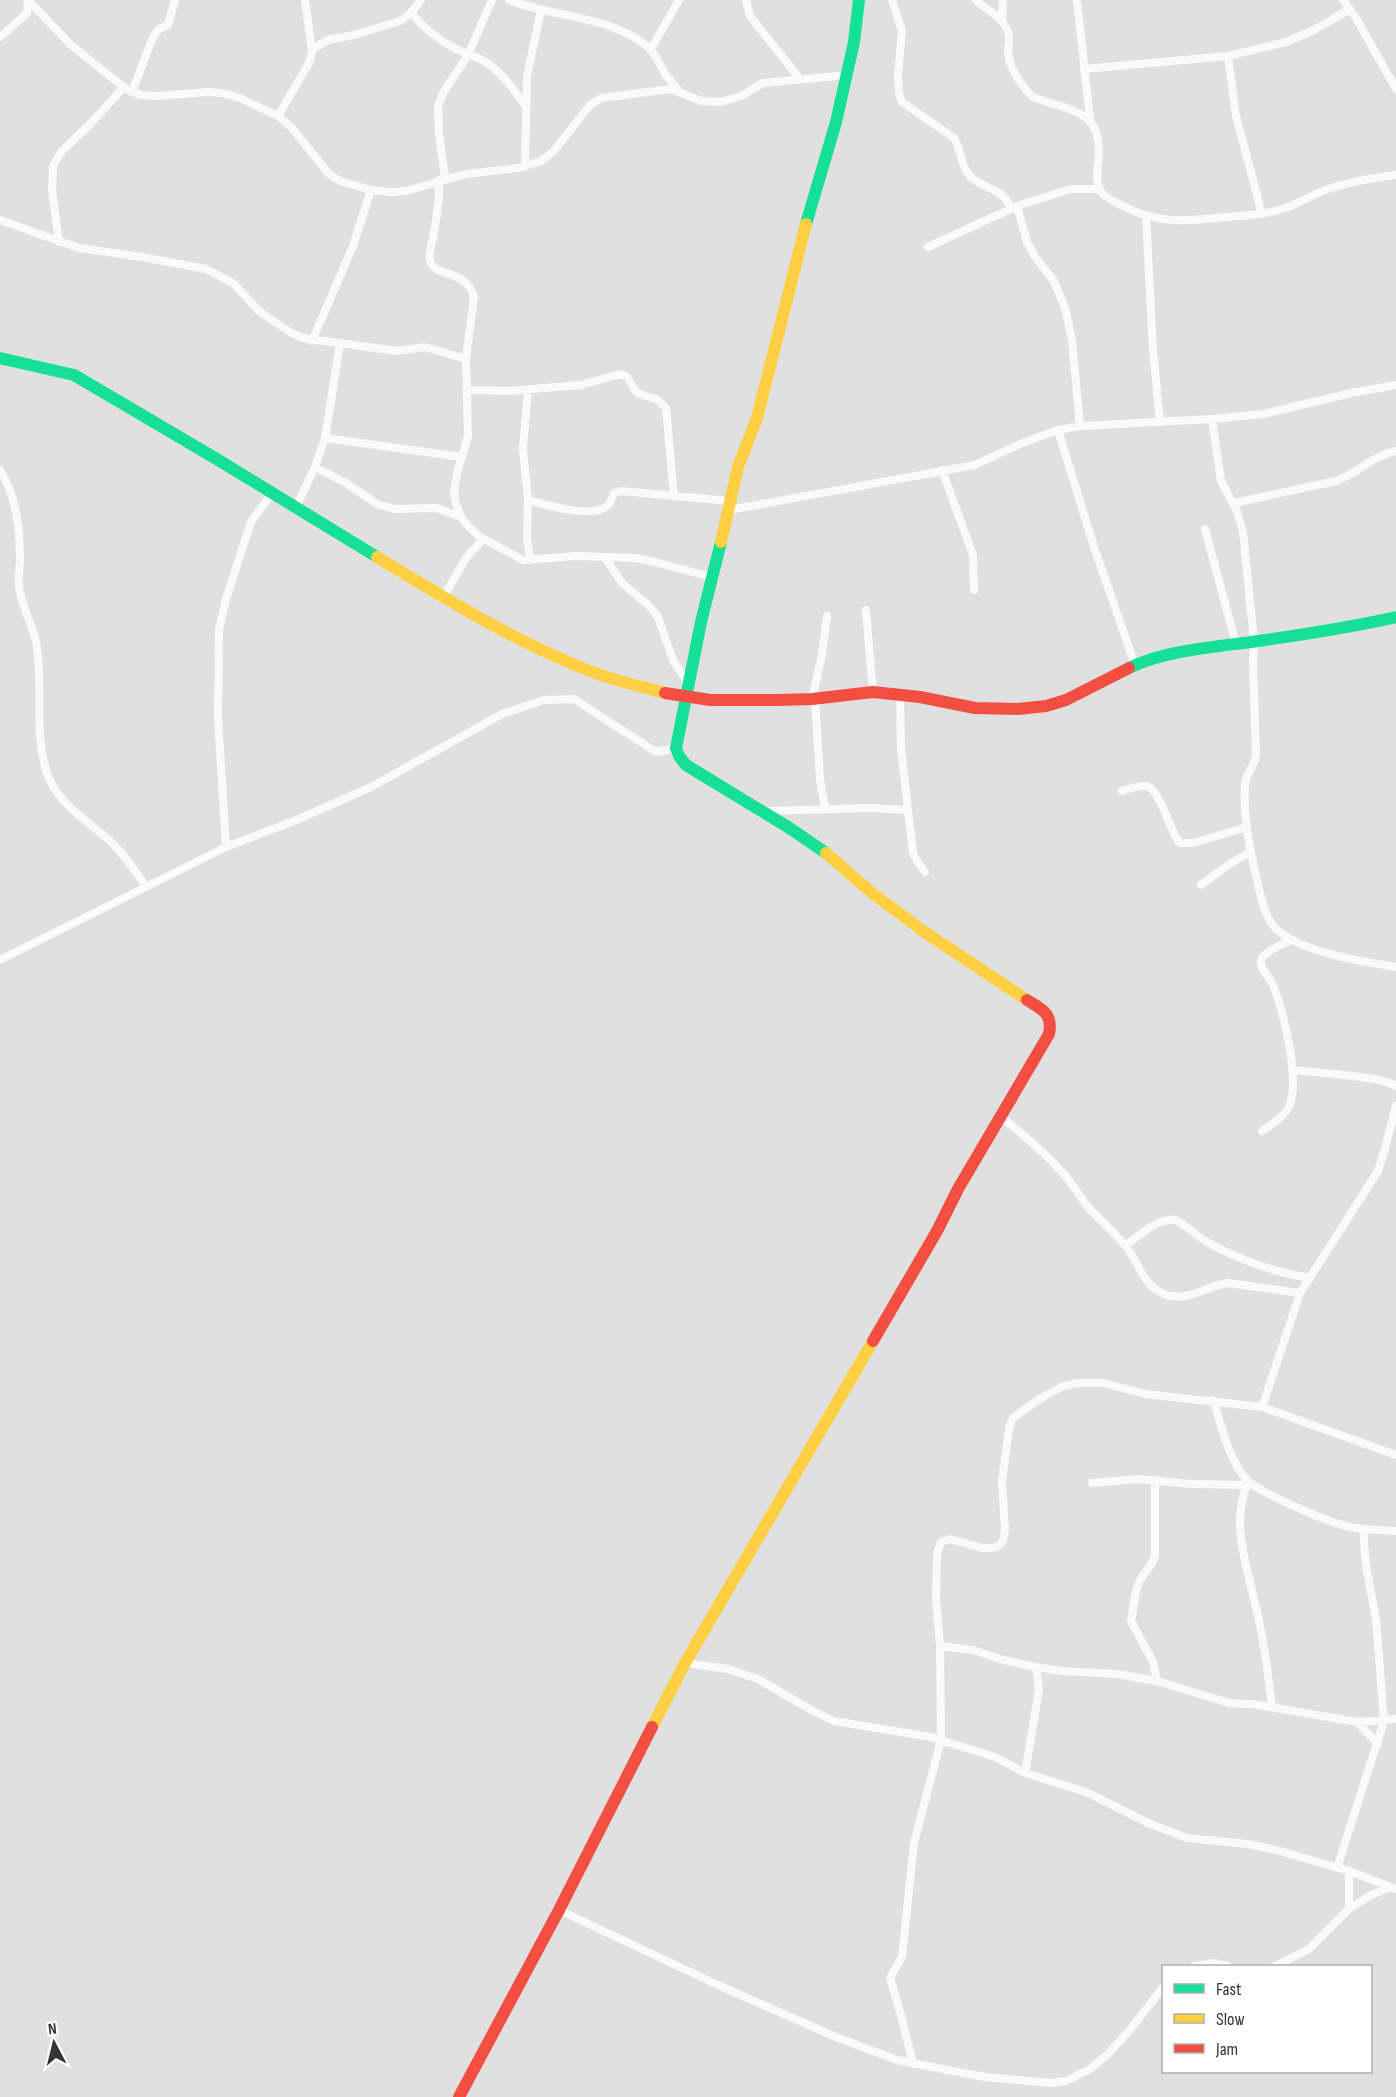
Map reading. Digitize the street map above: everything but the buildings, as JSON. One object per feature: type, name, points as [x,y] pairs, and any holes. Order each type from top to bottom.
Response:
[{"type":"street","points":[[0,37],[27,12],[28,0]]},
{"type":"street","points":[[28,0],[71,45],[128,89],[155,96],[190,92],[222,93],[260,106],[278,116],[292,128],[329,174],[340,181],[371,190],[392,192],[442,179],[525,167],[542,161],[554,152],[590,105],[602,98],[664,89],[680,92],[701,101],[721,102],[741,96],[763,83],[847,75]]},
{"type":"street","points":[[59,242],[52,191],[53,166],[61,152],[128,89],[153,38],[159,29],[168,25],[175,0]]},
{"type":"street","points":[[278,116],[309,63],[312,50],[306,0]]},
{"type":"street","points":[[312,50],[328,40],[392,24],[411,13],[421,0]]},
{"type":"street","points":[[492,0],[468,55],[444,91],[438,106],[442,179],[429,258],[432,266],[466,281],[474,297],[466,358],[468,436],[454,493],[456,504],[461,517],[483,539],[513,555],[530,560],[576,556],[622,558],[651,561],[712,577]]},
{"type":"street","points":[[509,0],[605,25],[640,40],[651,49],[665,73],[680,92]]},
{"type":"street","points":[[651,49],[679,0]]},
{"type":"street","points":[[746,0],[750,16],[800,79]]},
{"type":"street","points":[[459,2097],[560,1910],[685,1663],[820,1435],[1000,1116],[1036,1059],[1049,1034],[1051,1024],[1046,1012],[923,931],[872,893],[830,856],[686,765],[676,748],[701,622],[738,467],[757,418],[810,206],[836,122],[847,75],[859,0]]},
{"type":"street","points":[[892,0],[902,31],[898,76],[902,102],[954,138],[964,168],[970,176],[999,193],[1014,207],[1035,257],[1054,281],[1065,308],[1072,340],[1080,426]]},
{"type":"street","points":[[976,0],[1002,21],[1009,32],[1009,60],[1028,93],[1090,119]]},
{"type":"street","points":[[1002,21],[1003,0]]},
{"type":"street","points":[[1077,0],[1090,119],[1096,132],[1099,148],[1097,174],[1100,189],[1110,199],[1146,216],[1167,220],[1200,220],[1262,214],[1282,209],[1322,191],[1396,175]]},
{"type":"street","points":[[1344,0],[1396,89]]},
{"type":"street","points":[[1084,69],[1228,56],[1286,42],[1314,30],[1350,9]]},
{"type":"street","points":[[525,167],[527,76],[541,10]]},
{"type":"street","points":[[27,12],[41,13]]},
{"type":"street","points":[[411,13],[437,38],[494,68],[525,105]]},
{"type":"street","points":[[1228,56],[1236,116],[1262,214]]},
{"type":"street","points":[[928,247],[1014,207],[1071,189],[1100,189]]},
{"type":"street","points":[[312,341],[353,246],[371,190]]},
{"type":"street","points":[[1146,216],[1153,350],[1160,422]]},
{"type":"street","points":[[0,220],[79,248],[206,269],[232,283],[259,311],[290,332],[312,341],[397,351],[425,347],[466,358]]},
{"type":"street","points":[[296,507],[315,467],[325,438],[340,344]]},
{"type":"street","points":[[0,358],[74,375],[478,618],[599,674],[652,691],[687,698],[710,700],[814,699],[873,692],[900,694],[975,708],[1018,710],[1066,700],[1135,665],[1170,655],[1343,629],[1396,617]]},
{"type":"street","points":[[467,390],[507,392],[581,385],[610,375],[625,375],[637,393],[658,400],[666,408],[674,497]]},
{"type":"street","points":[[528,500],[563,508],[599,510],[606,507],[618,491],[730,505],[975,465],[1022,443],[1058,430],[1080,426],[1263,414],[1396,385]]},
{"type":"street","points":[[528,389],[523,449],[530,560]]},
{"type":"street","points":[[1212,419],[1221,481],[1234,503],[1243,532],[1254,642],[1252,663],[1256,755],[1245,782],[1247,827],[1267,913],[1272,924],[1290,940],[1326,952],[1396,967]]},
{"type":"street","points":[[1058,430],[1094,547],[1135,665]]},
{"type":"street","points":[[325,438],[462,457]]},
{"type":"street","points":[[1234,503],[1336,482],[1376,457],[1396,451]]},
{"type":"street","points":[[315,467],[346,483],[377,504],[394,509],[427,507],[461,517]]},
{"type":"street","points":[[0,470],[16,516],[19,539],[19,588],[37,646],[41,740],[46,771],[53,787],[66,805],[109,840],[125,857],[146,887]]},
{"type":"street","points":[[942,470],[973,555],[974,590]]},
{"type":"street","points":[[226,847],[219,718],[219,630],[226,599],[251,522],[272,494]]},
{"type":"street","points":[[1205,529],[1236,644]]},
{"type":"street","points":[[444,596],[466,558],[483,539]]},
{"type":"street","points":[[606,559],[622,583],[657,615],[674,662],[689,685]]},
{"type":"street","points":[[866,610],[873,692]]},
{"type":"street","points":[[825,808],[820,779],[814,699],[827,616]]},
{"type":"street","points":[[900,694],[901,749],[914,856],[925,872]]},
{"type":"street","points":[[1,958],[226,847],[294,821],[371,787],[502,714],[544,700],[574,699],[656,752],[676,748]]},
{"type":"street","points":[[1122,790],[1142,786],[1153,789],[1180,843],[1193,843],[1247,827]]},
{"type":"street","points":[[763,812],[825,808],[908,810]]},
{"type":"street","points":[[1201,885],[1231,863],[1251,852]]},
{"type":"street","points":[[1262,1131],[1287,1111],[1291,1102],[1293,1070],[1287,1034],[1273,986],[1261,962],[1263,956],[1290,940]]},
{"type":"street","points":[[1293,1070],[1386,1082],[1396,1086]]},
{"type":"street","points":[[1262,1407],[1300,1293],[1377,1171],[1396,1106]]},
{"type":"street","points":[[1000,1116],[1028,1138],[1067,1178],[1086,1205],[1126,1245],[1145,1280],[1153,1288],[1168,1296],[1190,1295],[1218,1284],[1228,1283],[1300,1293]]},
{"type":"street","points":[[1126,1245],[1162,1221],[1176,1220],[1206,1241],[1267,1268],[1310,1278]]},
{"type":"street","points":[[912,2064],[890,1978],[902,1957],[914,1843],[941,1740],[940,1646],[936,1600],[937,1553],[941,1542],[950,1539],[982,1548],[997,1547],[1003,1541],[1005,1529],[1002,1481],[1009,1428],[1013,1418],[1038,1400],[1061,1388],[1086,1382],[1103,1383],[1145,1394],[1262,1407],[1396,1455]]},
{"type":"street","points":[[1213,1400],[1236,1464],[1247,1483],[1239,1512],[1241,1539],[1257,1609],[1272,1707]]},
{"type":"street","points":[[1092,1483],[1126,1479],[1191,1484],[1247,1483],[1343,1526],[1363,1530],[1396,1531]]},
{"type":"street","points":[[1155,1480],[1155,1555],[1140,1580],[1131,1621],[1154,1662],[1157,1681]]},
{"type":"street","points":[[1337,1868],[1384,1721],[1376,1619],[1366,1566],[1363,1530]]},
{"type":"street","points":[[940,1646],[973,1650],[1003,1660],[1036,1667],[1061,1671],[1117,1674],[1157,1681],[1229,1703],[1272,1707],[1357,1722],[1396,1719]]},
{"type":"street","points":[[685,1663],[728,1669],[758,1679],[834,1721],[941,1740],[995,1757],[1025,1773],[1086,1792],[1148,1823],[1187,1838],[1248,1844],[1349,1871],[1393,1888]]},
{"type":"street","points":[[1025,1773],[1039,1689],[1036,1667]]},
{"type":"street","points":[[1357,1722],[1377,1744]]},
{"type":"street","points":[[1349,1871],[1349,1909]]},
{"type":"street","points":[[1277,1965],[1309,1949],[1349,1909],[1369,1896],[1393,1888]]},
{"type":"street","points":[[560,1910],[720,1986],[836,2037],[897,2060],[984,2077],[1050,2083],[1066,2081],[1090,2068],[1108,2054],[1162,1989]]},
{"type":"street","points":[[1201,1965],[1214,1963],[1223,1965]]},
{"type":"traffic: fast","points":[[806,224],[836,122],[854,42],[859,0]]},
{"type":"traffic: fast","points":[[0,358],[74,375],[377,557]]},
{"type":"traffic: fast","points":[[721,542],[701,622],[676,748],[686,765],[826,853]]},
{"type":"traffic: fast","points":[[1129,668],[1157,657],[1188,650],[1324,631],[1396,617]]},
{"type":"traffic: slow","points":[[721,542],[738,467],[757,418],[806,224]]},
{"type":"traffic: slow","points":[[377,557],[485,621],[541,650],[598,674],[665,693]]},
{"type":"traffic: slow","points":[[826,853],[872,893],[923,931],[1027,1000]]},
{"type":"traffic: slow","points":[[652,1727],[685,1663],[873,1341]]},
{"type":"traffic: jam","points":[[665,693],[710,700],[779,700],[812,699],[873,692],[920,697],[975,708],[1018,709],[1046,706],[1066,700],[1129,668]]},
{"type":"traffic: jam","points":[[873,1341],[937,1231],[958,1189],[1049,1034],[1050,1022],[1046,1013],[1027,1000]]},
{"type":"traffic: jam","points":[[459,2097],[559,1910],[652,1727]]}]
